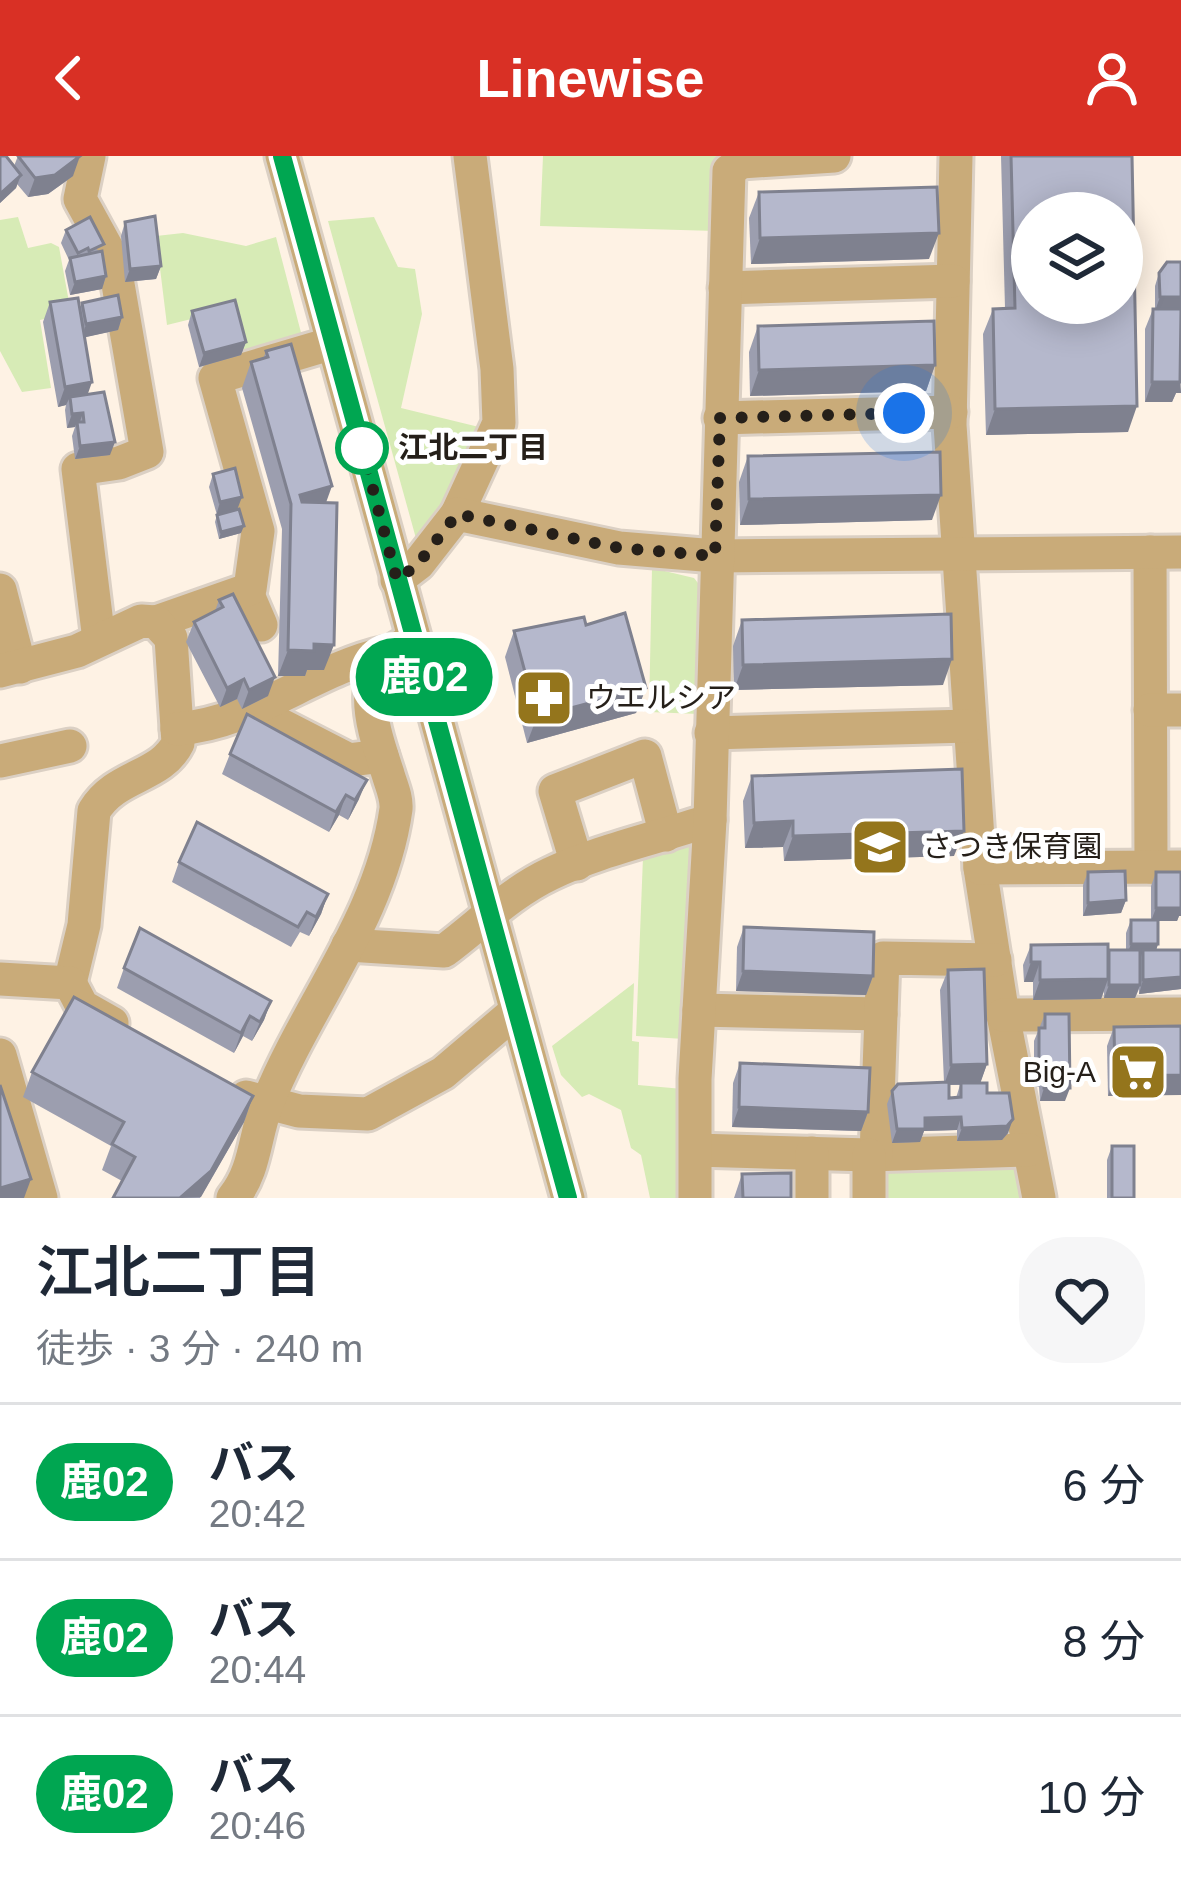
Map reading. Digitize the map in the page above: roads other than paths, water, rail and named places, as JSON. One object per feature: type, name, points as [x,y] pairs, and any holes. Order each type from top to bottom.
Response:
[{"type":"street","points":[[89,156],[80,199],[114,261],[147,452],[119,463],[78,469],[99,640]]},
{"type":"street","points":[[282,156],[397,580],[400,646],[491,916],[568,1198]]},
{"type":"street","points":[[397,580],[418,564],[457,514],[499,423],[497,369],[470,156]]},
{"type":"street","points":[[695,1198],[729,171],[741,162],[834,156]]},
{"type":"street","points":[[956,156],[951,412],[956,551],[980,868],[1039,1198]]},
{"type":"street","points":[[724,288],[953,281]]},
{"type":"street","points":[[0,590],[10,669],[77,651],[141,621],[156,622],[250,589],[258,531],[215,378],[333,343]]},
{"type":"street","points":[[720,418],[951,412]]},
{"type":"street","points":[[457,514],[619,548],[715,556],[1166,552],[1166,867],[980,868]]},
{"type":"street","points":[[246,590],[261,625]]},
{"type":"street","points":[[142,1040],[82,1006],[70,983],[84,925],[94,811],[103,795],[170,758],[178,743],[171,638],[156,622]]},
{"type":"street","points":[[177,729],[249,714],[364,658],[400,646]]},
{"type":"street","points":[[232,1198],[250,1170],[267,1104],[382,877],[397,802],[372,724],[371,701],[374,679],[400,646]]},
{"type":"street","points":[[267,705],[277,723],[349,760],[382,756]]},
{"type":"street","points":[[711,733],[969,726]]},
{"type":"street","points":[[0,761],[70,746]]},
{"type":"street","points":[[577,864],[555,791],[645,756],[666,836]]},
{"type":"street","points":[[348,945],[444,951],[506,899],[551,873],[710,820]]},
{"type":"street","points":[[869,1198],[884,958],[995,960]]},
{"type":"street","points":[[0,980],[70,983]]},
{"type":"street","points":[[699,1010],[881,1014]]},
{"type":"street","points":[[222,1084],[267,1104],[326,1114],[368,1114],[443,1072],[516,1011]]},
{"type":"street","points":[[1003,1015],[1181,1014]]},
{"type":"street","points":[[0,1055],[40,1198]]},
{"type":"street","points":[[696,1150],[873,1155],[1030,1150]]},
{"type":"street","points":[[812,1153],[812,1198]]},
{"type":"place","name":"江北二丁目","points":[[362,448]]},
{"type":"place","name":"ウエルシア","points":[[544,698]]},
{"type":"place","name":"さつき保育園","points":[[880,847]]},
{"type":"place","name":"Big-A","points":[[1138,1072]]}]
